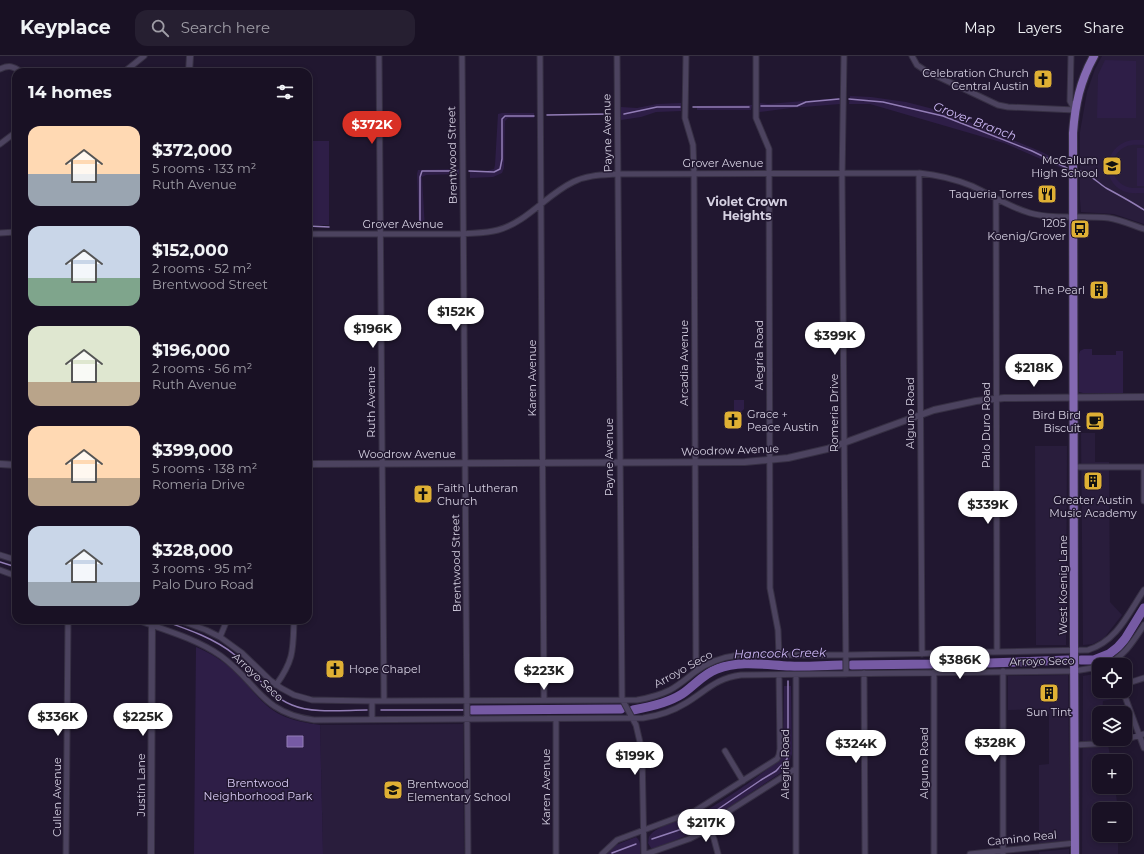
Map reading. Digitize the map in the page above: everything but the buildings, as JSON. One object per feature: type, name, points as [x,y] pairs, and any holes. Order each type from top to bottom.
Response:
[{"type":"main road","name":"West Koenig Lane","points":[[1075,854],[1073,133],[1075,110],[1084,78],[1094,56]]},
{"type":"street","points":[[129,68],[144,56]]},
{"type":"street","points":[[189,68],[190,56]]},
{"type":"street","name":"Ruth Avenue","points":[[379,56],[384,701]]},
{"type":"street","name":"Brentwood Street","points":[[462,56],[468,854]]},
{"type":"street","name":"Karen Avenue","points":[[540,56],[544,700]]},
{"type":"street","name":"Payne Avenue","points":[[617,56],[622,699],[636,725],[643,758],[645,854]]},
{"type":"street","name":"Arcadia Avenue","points":[[686,56],[685,118],[693,145],[694,173],[696,671]]},
{"type":"street","name":"Alegria Road","points":[[756,56],[756,118],[769,150],[770,588],[778,630],[779,655]]},
{"type":"street","name":"Romeria Drive","points":[[844,56],[842,173],[846,674]]},
{"type":"street","points":[[912,56],[917,65],[926,71],[998,105],[1008,107],[1075,110]]},
{"type":"street","points":[[1072,56],[1070,101],[1075,110]]},
{"type":"street","points":[[0,69],[6,66],[15,68]]},
{"type":"street","points":[[0,144],[12,135]]},
{"type":"street","name":"Grover Avenue","points":[[312,234],[381,235],[483,233],[498,230],[522,218],[559,190],[584,178],[598,175],[618,174],[694,173],[919,173],[936,175],[972,186],[996,199],[1029,212],[1047,216],[1113,219],[1144,229]]},
{"type":"street","name":"Alguno Road","points":[[919,173],[922,654]]},
{"type":"street","name":"Palo Duro Road","points":[[996,199],[997,652]]},
{"type":"street","points":[[0,233],[12,232]]},
{"type":"street","name":"Woodrow Avenue","points":[[312,464],[745,462],[770,460],[807,454],[845,444],[920,415],[956,405],[996,399],[1144,397]]},
{"type":"street","points":[[0,464],[12,464]]},
{"type":"street","points":[[1074,468],[1144,467],[1144,501]]},
{"type":"street","points":[[0,555],[12,559]]},
{"type":"street","points":[[0,570],[12,574]]},
{"type":"street","name":"Arroyo Seco","points":[[190,624],[220,637],[242,653],[276,685],[294,695],[312,700],[384,701],[644,699],[662,694],[675,687],[696,671],[711,663],[728,657],[1088,650],[1096,648],[1109,640],[1144,590]]},
{"type":"street","name":"Cullen Avenue","points":[[66,854],[68,624]]},
{"type":"street","name":"Justin Lane","points":[[151,854],[152,624]]},
{"type":"street","name":"Arroyo Seco","points":[[154,624],[200,644],[214,652],[232,665],[265,700],[275,707],[287,714],[314,720],[556,720],[651,717],[668,712],[685,704],[712,684],[725,678],[741,675],[1074,670],[1092,668]]},
{"type":"street","points":[[220,637],[225,624]]},
{"type":"street","points":[[276,685],[286,670],[291,658],[294,647],[294,624]]},
{"type":"street","points":[[1118,658],[1125,653],[1144,625]]},
{"type":"street","points":[[1003,671],[1003,852]]},
{"type":"street","name":"Alguno Road","points":[[934,672],[934,854]]},
{"type":"street","points":[[864,673],[865,854]]},
{"type":"street","name":"Alegria Road","points":[[796,674],[796,854]]},
{"type":"street","points":[[602,854],[617,840],[694,811],[772,763],[779,755],[779,675]]},
{"type":"street","points":[[1132,682],[1144,678]]},
{"type":"street","points":[[1126,698],[1142,735],[1144,748]]},
{"type":"street","points":[[372,701],[372,719]]},
{"type":"street","name":"Karen Avenue","points":[[556,720],[556,854]]},
{"type":"street","points":[[1075,745],[1113,744],[1142,735]]},
{"type":"street","points":[[725,751],[743,781]]},
{"type":"street","points":[[645,854],[689,839],[709,827],[729,811],[795,769]]},
{"type":"street","points":[[709,827],[718,854]]},
{"type":"street","name":"Camino Real","points":[[970,854],[1003,852],[1075,843]]},
{"type":"shaded area","name":"McCallum High School","points":[[1102,56],[1144,56],[1144,224],[1114,214],[1081,212],[1080,132],[1087,92],[1095,69]]},
{"type":"shaded area","points":[[1081,433],[1095,433],[1095,462],[1109,462],[1110,602],[1122,615],[1104,638],[1093,644],[1083,645]]},
{"type":"shaded area","points":[[1035,446],[1067,446],[1066,645],[1036,645]]},
{"type":"shaded area","points":[[1092,674],[1092,698],[1118,698],[1103,701],[1103,706],[1092,706],[1092,746],[1108,746],[1110,754],[1092,754],[1092,794],[1116,794],[1117,802],[1092,802],[1092,842],[1118,842],[1118,854],[1082,854],[1083,676]]},
{"type":"shaded area","points":[[1068,675],[1070,840],[1039,844],[1039,765],[1049,764],[1049,714],[1039,714],[1038,709],[1008,710],[1008,676]]},
{"type":"shaded area","name":"Brentwood Elementary School","points":[[463,724],[464,854],[323,854],[320,725]]},
{"type":"shaded area","points":[[287,736],[303,736],[303,747],[287,747]]},
{"type":"shaded area","points":[[1069,849],[1069,854],[1039,854],[1039,852]]},
{"type":"green space","points":[[1105,60],[1136,61],[1136,118],[1097,118],[1098,75]]},
{"type":"green space","points":[[850,96],[871,97],[906,102],[945,112],[1042,152],[1066,165],[1066,170],[1004,143],[870,104],[849,104]]},
{"type":"green space","points":[[840,98],[840,104],[759,112],[760,103],[768,104]]},
{"type":"green space","points":[[681,103],[681,111],[656,112],[641,117],[621,120],[621,107],[637,108],[657,104]]},
{"type":"green space","points":[[752,105],[751,110],[697,110],[697,106]]},
{"type":"green space","points":[[534,113],[534,118],[508,118],[505,121],[504,168],[502,173],[493,177],[470,178],[470,170],[486,171],[494,169],[498,114]]},
{"type":"green space","points":[[1144,140],[1144,145],[1130,145],[1120,150],[1114,160],[1113,171],[1118,181],[1123,185],[1130,188],[1144,188],[1144,193],[1130,193],[1123,191],[1115,185],[1110,178],[1108,170],[1109,161],[1117,147],[1125,142]]},
{"type":"green space","points":[[312,141],[329,141],[329,225],[312,225]]},
{"type":"green space","points":[[1137,148],[1144,148],[1144,186],[1137,186]]},
{"type":"green space","points":[[459,169],[459,174],[426,175],[422,177],[425,229],[419,229],[418,170]]},
{"type":"green space","points":[[1084,349],[1092,349],[1092,355],[1116,355],[1116,351],[1123,351],[1123,393],[1079,392],[1079,354],[1080,351]]},
{"type":"green space","points":[[734,400],[744,400],[744,409],[741,412],[734,412]]},
{"type":"green space","name":"Brentwood Neighborhood Park","points":[[196,647],[216,657],[229,666],[267,706],[274,711],[290,719],[320,725],[323,854],[194,854]]},
{"type":"green space","points":[[784,686],[791,686],[792,754],[785,770],[714,817],[696,832],[655,848],[651,848],[648,843],[649,837],[653,832],[667,824],[707,810],[748,784],[779,759],[783,754]]},
{"type":"green space","points":[[636,837],[640,843],[640,854],[607,854],[616,845]]},
{"type":"waterway","name":"Grover Branch","points":[[761,106],[797,106],[806,102],[839,99]]},
{"type":"waterway","name":"Grover Branch","points":[[849,99],[883,102],[943,116],[1032,151],[1067,168]]},
{"type":"waterway","name":"Grover Branch","points":[[624,114],[657,107],[680,107]]},
{"type":"waterway","name":"Grover Branch","points":[[693,107],[749,107]]},
{"type":"waterway","name":"Grover Branch","points":[[547,115],[610,114]]},
{"type":"waterway","name":"Grover Branch","points":[[469,171],[494,172],[500,169],[502,159],[502,119],[505,116],[534,116]]},
{"type":"waterway","name":"Grover Branch","points":[[420,223],[420,177],[422,171],[457,171]]},
{"type":"waterway","name":"Grover Branch","points":[[1080,171],[1144,210]]},
{"type":"waterway","name":"Grover Branch","points":[[312,226],[329,227]]},
{"type":"waterway","name":"Hancock Creek","points":[[0,562],[12,566]]},
{"type":"waterway","name":"Hancock Creek","points":[[1081,660],[1094,660],[1109,654],[1118,647],[1125,639],[1144,608]]},
{"type":"waterway","name":"Hancock Creek","points":[[172,624],[200,634],[227,649],[235,655],[269,690],[276,696],[292,705],[319,711],[367,710]]},
{"type":"waterway","name":"Hancock Creek","points":[[852,665],[933,664],[966,661],[989,663],[1068,660]]},
{"type":"waterway","name":"Hancock Creek","points":[[633,710],[671,700],[682,694],[707,674],[726,666],[744,664],[796,666],[842,665]]},
{"type":"waterway","points":[[652,839],[694,825],[776,771],[787,759],[788,681]]},
{"type":"waterway","name":"Hancock Creek","points":[[472,710],[621,709]]},
{"type":"waterway","name":"Hancock Creek","points":[[381,710],[463,710]]},
{"type":"waterway","points":[[612,853],[636,844]]},
{"type":"place","name":"Celebration Church Central Austin","points":[[1043,79]]},
{"type":"place","name":"McCallum High School","points":[[1112,166]]},
{"type":"place","name":"Taqueria Torres","points":[[1047,194]]},
{"type":"place","name":"1205 Koenig/Grover","points":[[1080,229]]},
{"type":"place","name":"The Pearl","points":[[1099,290]]},
{"type":"place","name":"Grace + Peace Austin","points":[[733,420]]},
{"type":"place","name":"Bird Bird Biscuit","points":[[1095,421]]},
{"type":"place","name":"Greater Austin Music Academy","points":[[1093,481]]},
{"type":"place","name":"Faith Lutheran Church","points":[[423,494]]},
{"type":"place","name":"Hope Chapel","points":[[335,669]]},
{"type":"place","name":"Sun Tint","points":[[1049,693]]},
{"type":"place","name":"Brentwood Elementary School","points":[[393,790]]},
{"type":"district","name":"Violet Crown Heights","points":[[747,208]]}]
